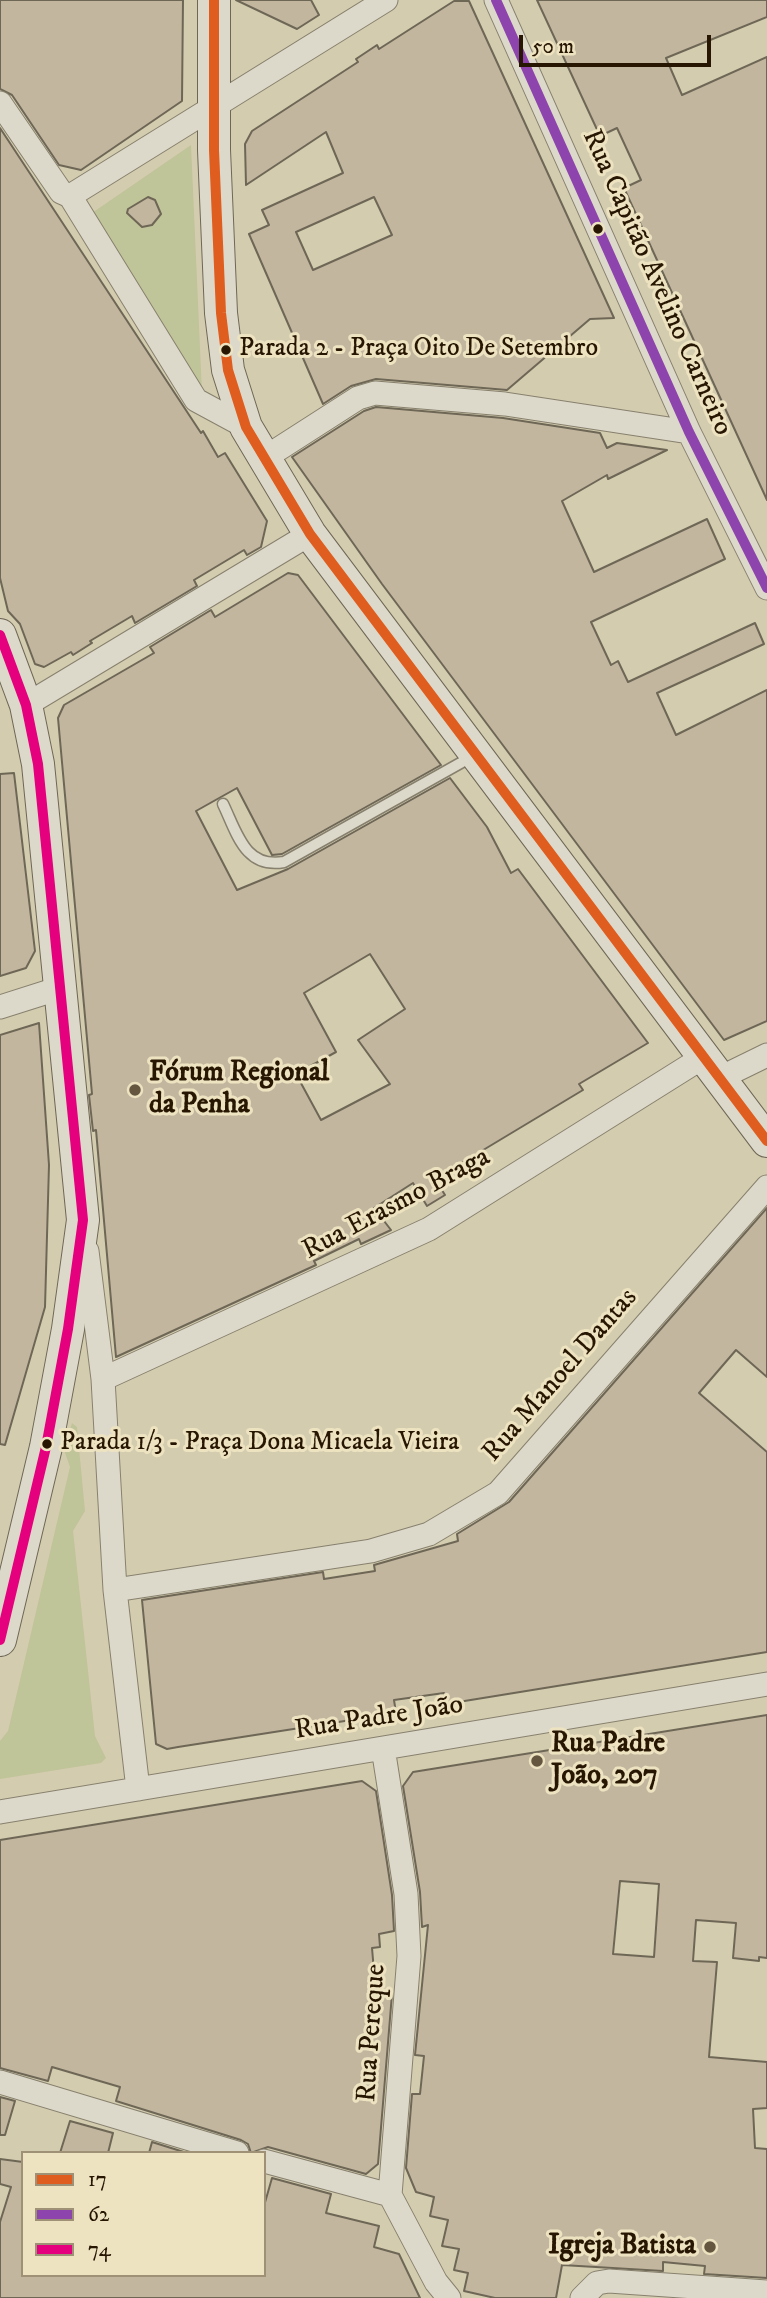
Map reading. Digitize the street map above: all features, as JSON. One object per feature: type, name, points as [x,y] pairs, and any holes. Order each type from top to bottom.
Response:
[{"type":"main road","points":[[214,0],[213,109],[221,313],[228,370],[246,426],[263,459],[310,534],[478,754],[767,1142]]},
{"type":"main road","points":[[0,635],[26,705],[38,764],[83,1220],[68,1329],[48,1434],[0,1640]]},
{"type":"street","points":[[70,196],[386,0]]},
{"type":"street","name":"Rua Capitão Avelino Carneiro","points":[[496,0],[689,432],[767,588]]},
{"type":"street","points":[[0,103],[61,192],[70,196],[196,400],[246,426]]},
{"type":"street","points":[[263,459],[358,398],[375,393],[505,404],[689,432]]},
{"type":"street","points":[[26,705],[310,534]]},
{"type":"street","points":[[0,1007],[60,988]]},
{"type":"street","name":"Rua Erasmo Braga","points":[[103,1379],[429,1228],[712,1067],[767,1055]]},
{"type":"street","name":"Rua Manoel Dantas","points":[[115,1590],[371,1551],[429,1534],[464,1515],[498,1493],[767,1187]]},
{"type":"street","points":[[83,1220],[103,1379],[115,1590],[138,1789]]},
{"type":"street","name":"Rua Padre João","points":[[0,1812],[767,1684]]},
{"type":"street","name":"Rua Pereque","points":[[383,1748],[406,1894],[409,1956],[390,2195]]},
{"type":"street","points":[[0,2082],[230,2151]]},
{"type":"street","points":[[266,2162],[390,2195],[436,2282],[449,2298]]},
{"type":"street","points":[[582,2298],[597,2283],[609,2281],[767,2292]]},
{"type":"lane","points":[[223,804],[251,856],[268,865],[284,862],[478,754]]},
{"type":"green space","points":[[191,145],[202,393],[89,215]]},
{"type":"green space","points":[[72,1423],[77,1427],[85,1511],[73,1531],[95,1736],[106,1758],[101,1763],[0,1779],[0,1741],[8,1731],[70,1467],[64,1450]]},
{"type":"building","points":[[0,0],[183,0],[182,101],[81,170],[59,165],[12,95],[0,89]]},
{"type":"building","points":[[236,0],[311,0],[319,15],[297,29]]},
{"type":"building","points":[[537,0],[767,0],[767,17],[666,58],[682,95],[767,57],[767,500],[624,188],[641,180],[617,128],[600,136]]},
{"type":"building","points":[[454,1],[469,1],[614,318],[590,319],[507,390],[376,379],[351,386],[323,404],[249,234],[269,225],[262,210],[343,173],[326,132],[246,185],[245,144],[252,131],[358,62],[356,59],[377,45],[379,49]],"holes":[[[374,197],[392,235],[313,270],[296,232]]]},
{"type":"building","points":[[0,128],[201,433],[203,431],[218,457],[225,453],[267,521],[261,547],[247,555],[244,550],[194,580],[197,586],[135,623],[132,616],[90,641],[92,643],[73,655],[71,652],[44,667],[35,664],[20,624],[8,611],[0,578]]},
{"type":"building","points":[[148,197],[155,200],[161,214],[152,225],[142,227],[127,213],[128,209]]},
{"type":"building","points":[[376,407],[503,418],[600,433],[607,448],[617,443],[667,450],[608,479],[607,475],[562,501],[594,572],[707,519],[725,559],[591,622],[611,665],[618,661],[628,682],[755,623],[764,644],[657,693],[676,735],[767,690],[767,1021],[724,1040],[382,584],[292,457],[364,411]]},
{"type":"building","points":[[288,573],[298,575],[441,765],[282,854],[272,855],[237,788],[196,811],[237,890],[288,869],[450,778],[487,827],[511,873],[518,869],[648,1043],[579,1084],[583,1090],[435,1179],[445,1195],[427,1206],[413,1183],[374,1208],[391,1230],[361,1244],[359,1239],[314,1261],[316,1265],[116,1357],[96,1130],[93,1131],[89,1095],[92,1094],[58,718],[64,705],[154,653],[150,647],[211,610],[215,617]],"holes":[[[370,954],[405,1009],[358,1040],[390,1084],[321,1120],[296,1074],[336,1052],[304,993]]]},
{"type":"building","points":[[14,773],[35,951],[26,968],[0,976],[0,774]]},
{"type":"building","points":[[39,1023],[49,1165],[45,1307],[5,1445],[0,1444],[0,1035]]},
{"type":"building","points":[[767,1208],[767,1377],[736,1350],[699,1393],[767,1452],[767,1652],[446,1704],[444,1693],[394,1700],[396,1713],[167,1749],[156,1744],[142,1600],[323,1572],[324,1579],[375,1571],[374,1565],[458,1541],[457,1534],[509,1502]]},
{"type":"building","points":[[767,1715],[767,1958],[759,1957],[759,1961],[733,1958],[736,1923],[696,1920],[693,1961],[717,1962],[709,2057],[767,2062],[767,2108],[753,2109],[755,2148],[767,2149],[767,2278],[704,2274],[705,2266],[663,2262],[663,2271],[562,2265],[556,2298],[495,2298],[464,2291],[468,2273],[454,2270],[459,2249],[442,2246],[448,2220],[430,2216],[434,2197],[416,2192],[406,2168],[412,2094],[420,2094],[424,2056],[415,2055],[428,1925],[422,1927],[420,1892],[403,1786],[413,1772]],"holes":[[[620,1881],[659,1884],[654,1957],[613,1954]]]},
{"type":"building","points":[[362,1781],[376,1791],[392,1895],[394,1931],[379,1934],[380,1947],[372,1948],[376,1995],[392,1994],[378,2164],[366,2174],[268,2147],[250,2151],[248,2144],[241,2140],[116,2101],[120,2087],[52,2067],[48,2081],[0,2068],[0,1840]]},
{"type":"building","points":[[0,2097],[15,2101],[5,2135],[0,2135]]},
{"type":"building","points":[[70,2121],[113,2133],[108,2151],[61,2151]]},
{"type":"building","points":[[152,2142],[181,2151],[150,2151]]},
{"type":"building","points":[[0,2159],[21,2162],[21,2277],[266,2277],[266,2199],[272,2178],[331,2194],[326,2213],[379,2226],[374,2247],[399,2254],[420,2298],[0,2298],[0,2222],[11,2187],[0,2184]]},
{"type":"transit line","name":"17","points":[[214,0],[214,150],[221,313],[228,370],[246,427],[310,534],[767,1141]]},
{"type":"transit line","name":"62","points":[[496,0],[689,432],[767,588]]},
{"type":"transit line","name":"74","points":[[0,635],[26,705],[38,764],[83,1220],[68,1329],[46,1447],[0,1640]]},
{"type":"place","name":"Parada 2 - Praça Oito De Setembro","points":[[226,350]]},
{"type":"place","name":"Fórum Regional da Penha","points":[[135,1090]]},
{"type":"place","name":"Parada 1/3 - Praça Dona Micaela Vieira","points":[[47,1444]]},
{"type":"place","name":"Rua Padre João, 207","points":[[537,1761]]},
{"type":"place","name":"Igreja Batista","points":[[710,2247]]}]
